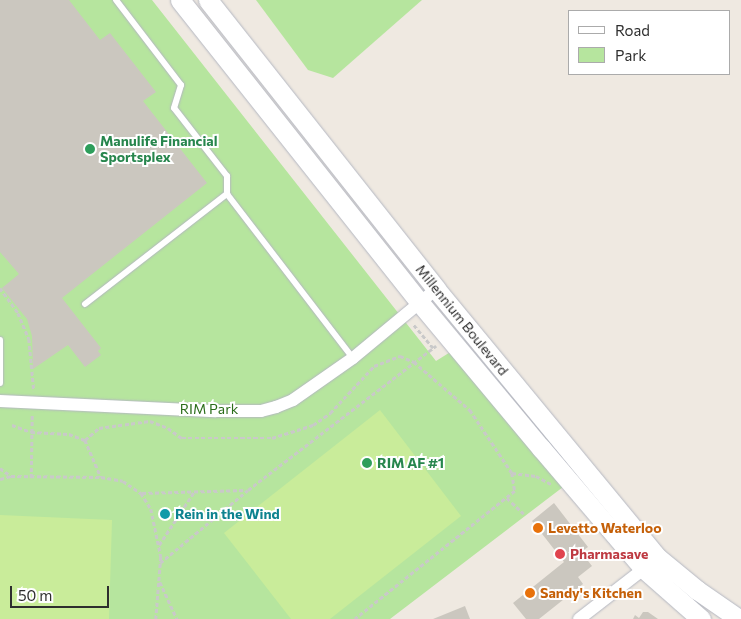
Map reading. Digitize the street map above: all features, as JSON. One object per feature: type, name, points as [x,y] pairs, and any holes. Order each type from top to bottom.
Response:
[{"type":"street","name":"Millennium Boulevard","points":[[180,0],[420,303],[701,619]]},
{"type":"street","name":"Millennium Boulevard","points":[[208,0],[650,563],[697,590],[739,619]]},
{"type":"street","points":[[0,401],[261,411],[293,400],[353,358],[436,289]]},
{"type":"street","points":[[579,619],[650,563]]},
{"type":"lane","points":[[116,0],[181,85],[174,108],[227,176],[227,194],[353,358]]},
{"type":"lane","points":[[85,304],[227,194]]},
{"type":"lane","points":[[0,340],[0,383]]},
{"type":"path","points":[[0,288],[18,313],[29,339],[34,393]]},
{"type":"path","points":[[414,326],[434,348]]},
{"type":"path","points":[[160,563],[248,490],[439,344]]},
{"type":"path","points":[[356,619],[515,491],[512,473],[470,410],[414,362],[400,356]]},
{"type":"path","points":[[31,478],[32,410]]},
{"type":"path","points":[[12,425],[31,432],[68,434],[85,440],[100,478]]},
{"type":"path","points":[[0,468],[11,476]]},
{"type":"path","points":[[512,473],[536,476],[554,486]]},
{"type":"path","points":[[0,479],[11,476],[31,478],[100,478],[123,481],[141,493],[151,509],[158,545],[160,563],[156,619]]},
{"type":"path","points":[[141,493],[248,490]]},
{"type":"path","points":[[158,545],[194,492]]},
{"type":"path","points":[[507,497],[524,514]]},
{"type":"path","points":[[159,581],[177,619]]},
{"type":"green space","name":"RIM Park","points":[[0,0],[152,0],[436,361],[452,351],[563,487],[390,619],[0,619]]},
{"type":"green space","points":[[256,0],[422,0],[333,78],[308,70]]},
{"type":"green space","name":"RIM AF #1","points":[[380,410],[461,516],[330,619],[291,619],[224,533]]},
{"type":"green space","points":[[0,515],[112,520],[109,619],[0,619]]},
{"type":"building","name":"Manulife Financial Sportsplex","points":[[0,0],[69,0],[100,40],[110,33],[156,92],[143,101],[207,183],[62,298],[101,348],[98,351],[101,355],[85,367],[68,345],[33,369],[32,336],[27,319],[2,288],[19,274],[0,252]]},
{"type":"building","points":[[554,503],[588,547],[581,552],[592,566],[578,577],[583,584],[539,619],[526,619],[513,603],[564,562],[532,521]]},
{"type":"building","points":[[465,606],[470,619],[433,619]]},
{"type":"building","points":[[643,612],[648,612],[658,619],[633,619],[635,615],[639,618]]},
{"type":"place","name":"Manulife Financial Sportsplex","points":[[90,149]]},
{"type":"place","name":"RIM AF #1","points":[[367,463]]},
{"type":"place","name":"Rein in the Wind","points":[[165,514]]},
{"type":"place","name":"Levetto Waterloo","points":[[538,528]]},
{"type":"place","name":"Pharmasave","points":[[560,554]]},
{"type":"place","name":"Sandy's Kitchen","points":[[530,593]]}]
